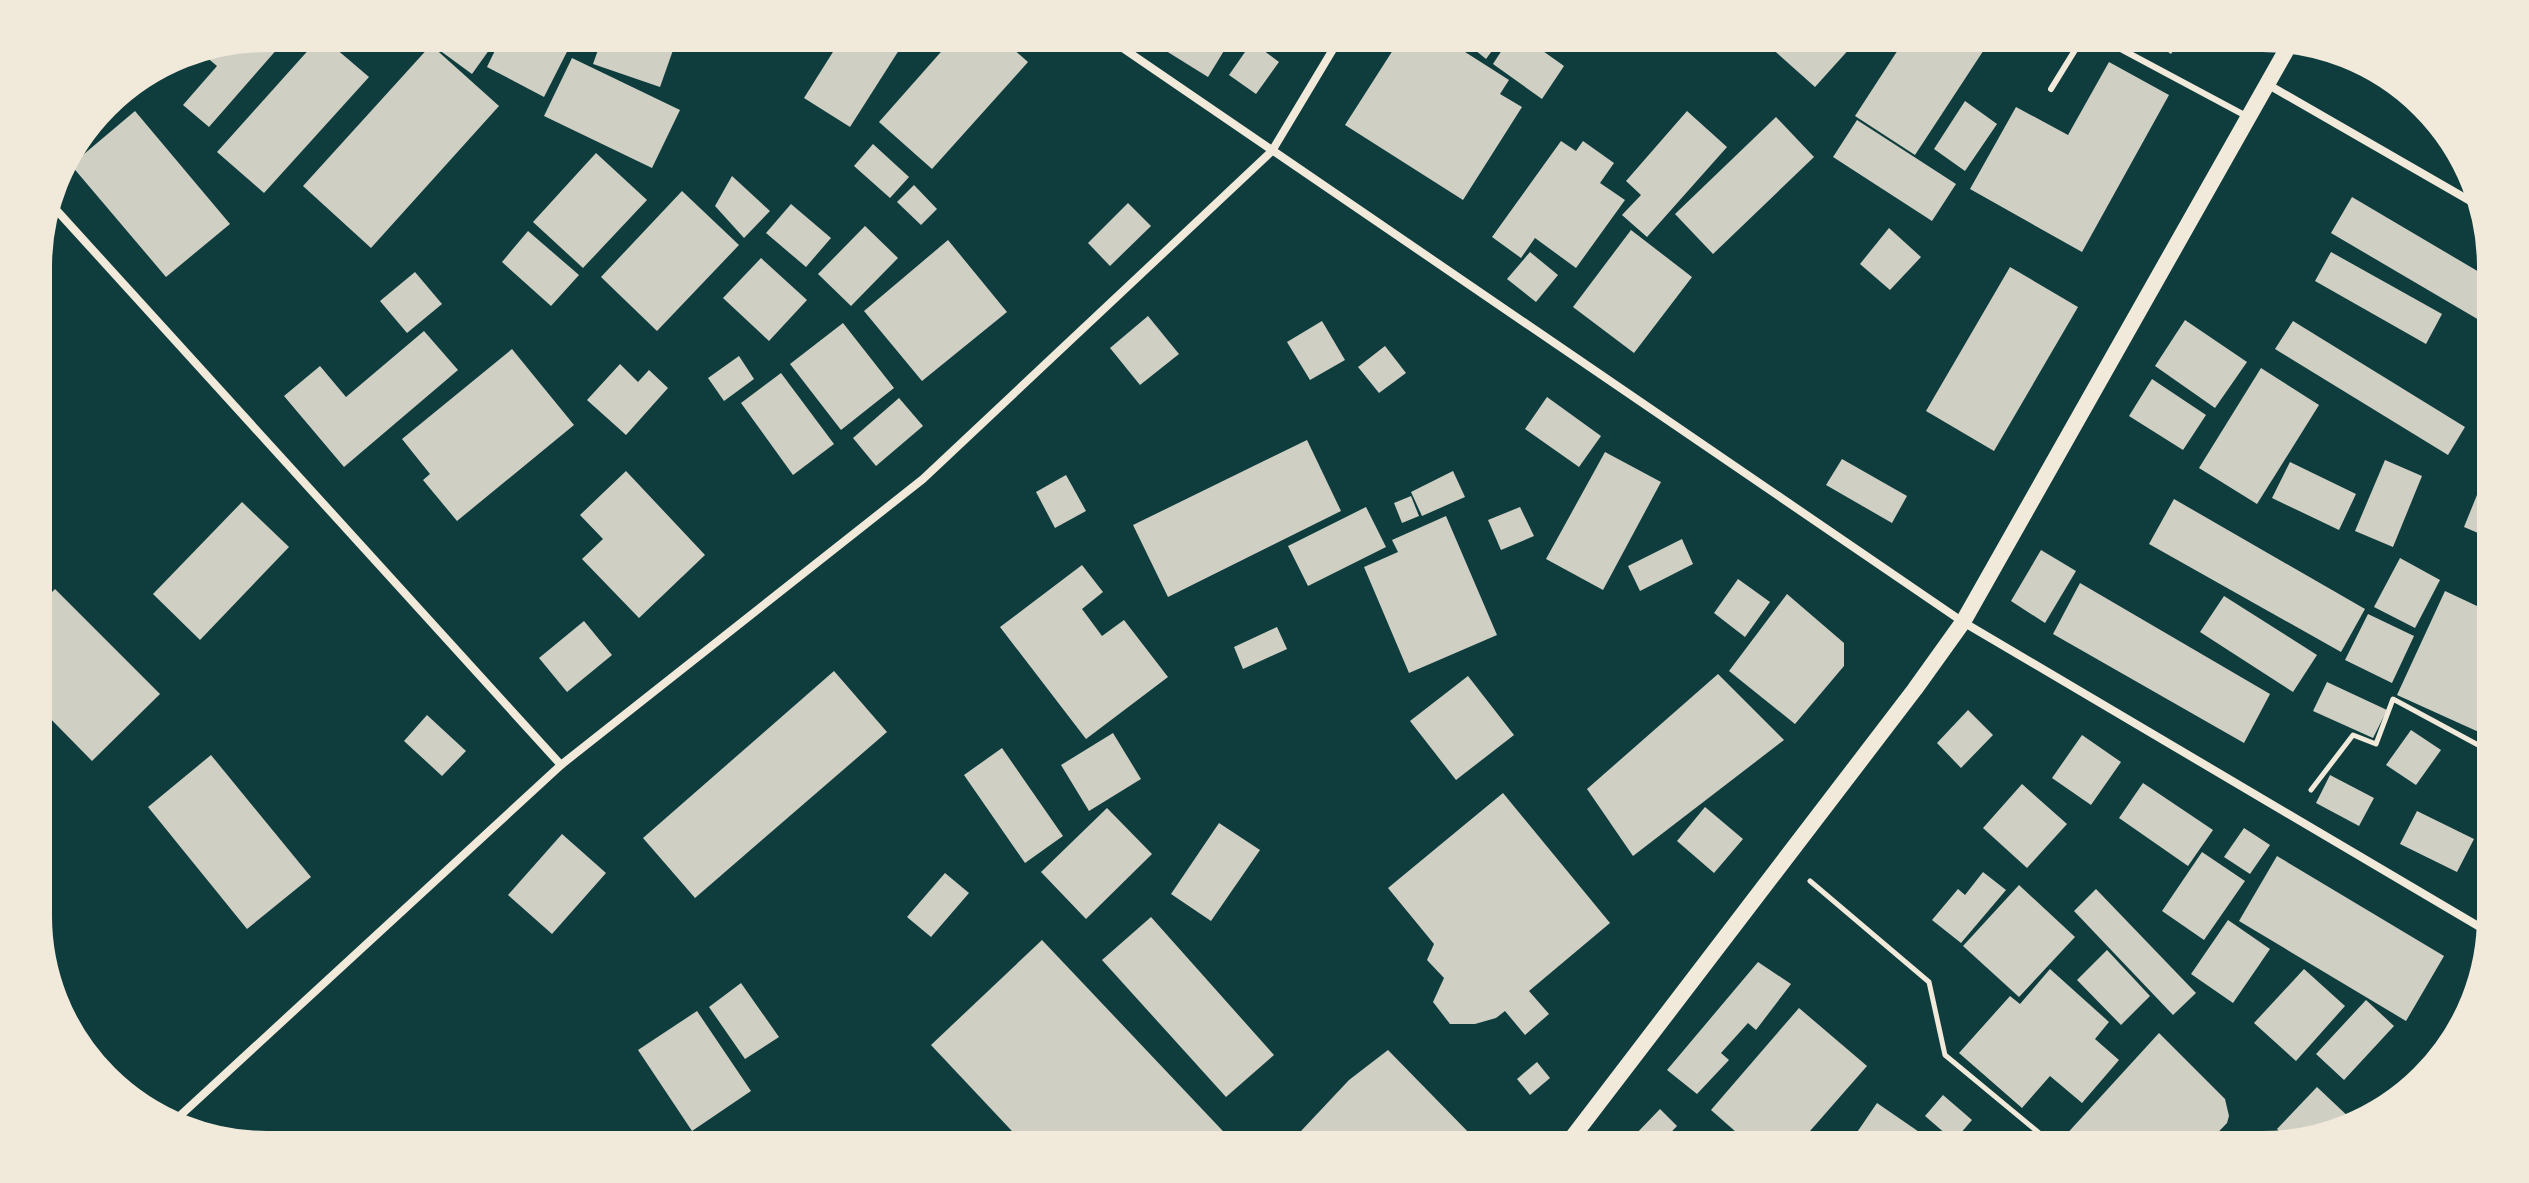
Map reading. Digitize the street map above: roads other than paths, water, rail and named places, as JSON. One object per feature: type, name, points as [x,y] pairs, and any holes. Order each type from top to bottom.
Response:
[{"type":"main road","points":[[1576,1133],[1963,622],[2286,52]]},
{"type":"street","points":[[1125,50],[1963,622],[2479,927]]},
{"type":"street","points":[[181,1115],[561,765],[923,479],[1272,151],[1333,50]]},
{"type":"street","points":[[2267,84],[2468,200]]},
{"type":"street","points":[[57,211],[561,765]]},
{"type":"lane","points":[[2051,89],[2075,50]]},
{"type":"lane","points":[[2123,50],[2248,117]]}]
